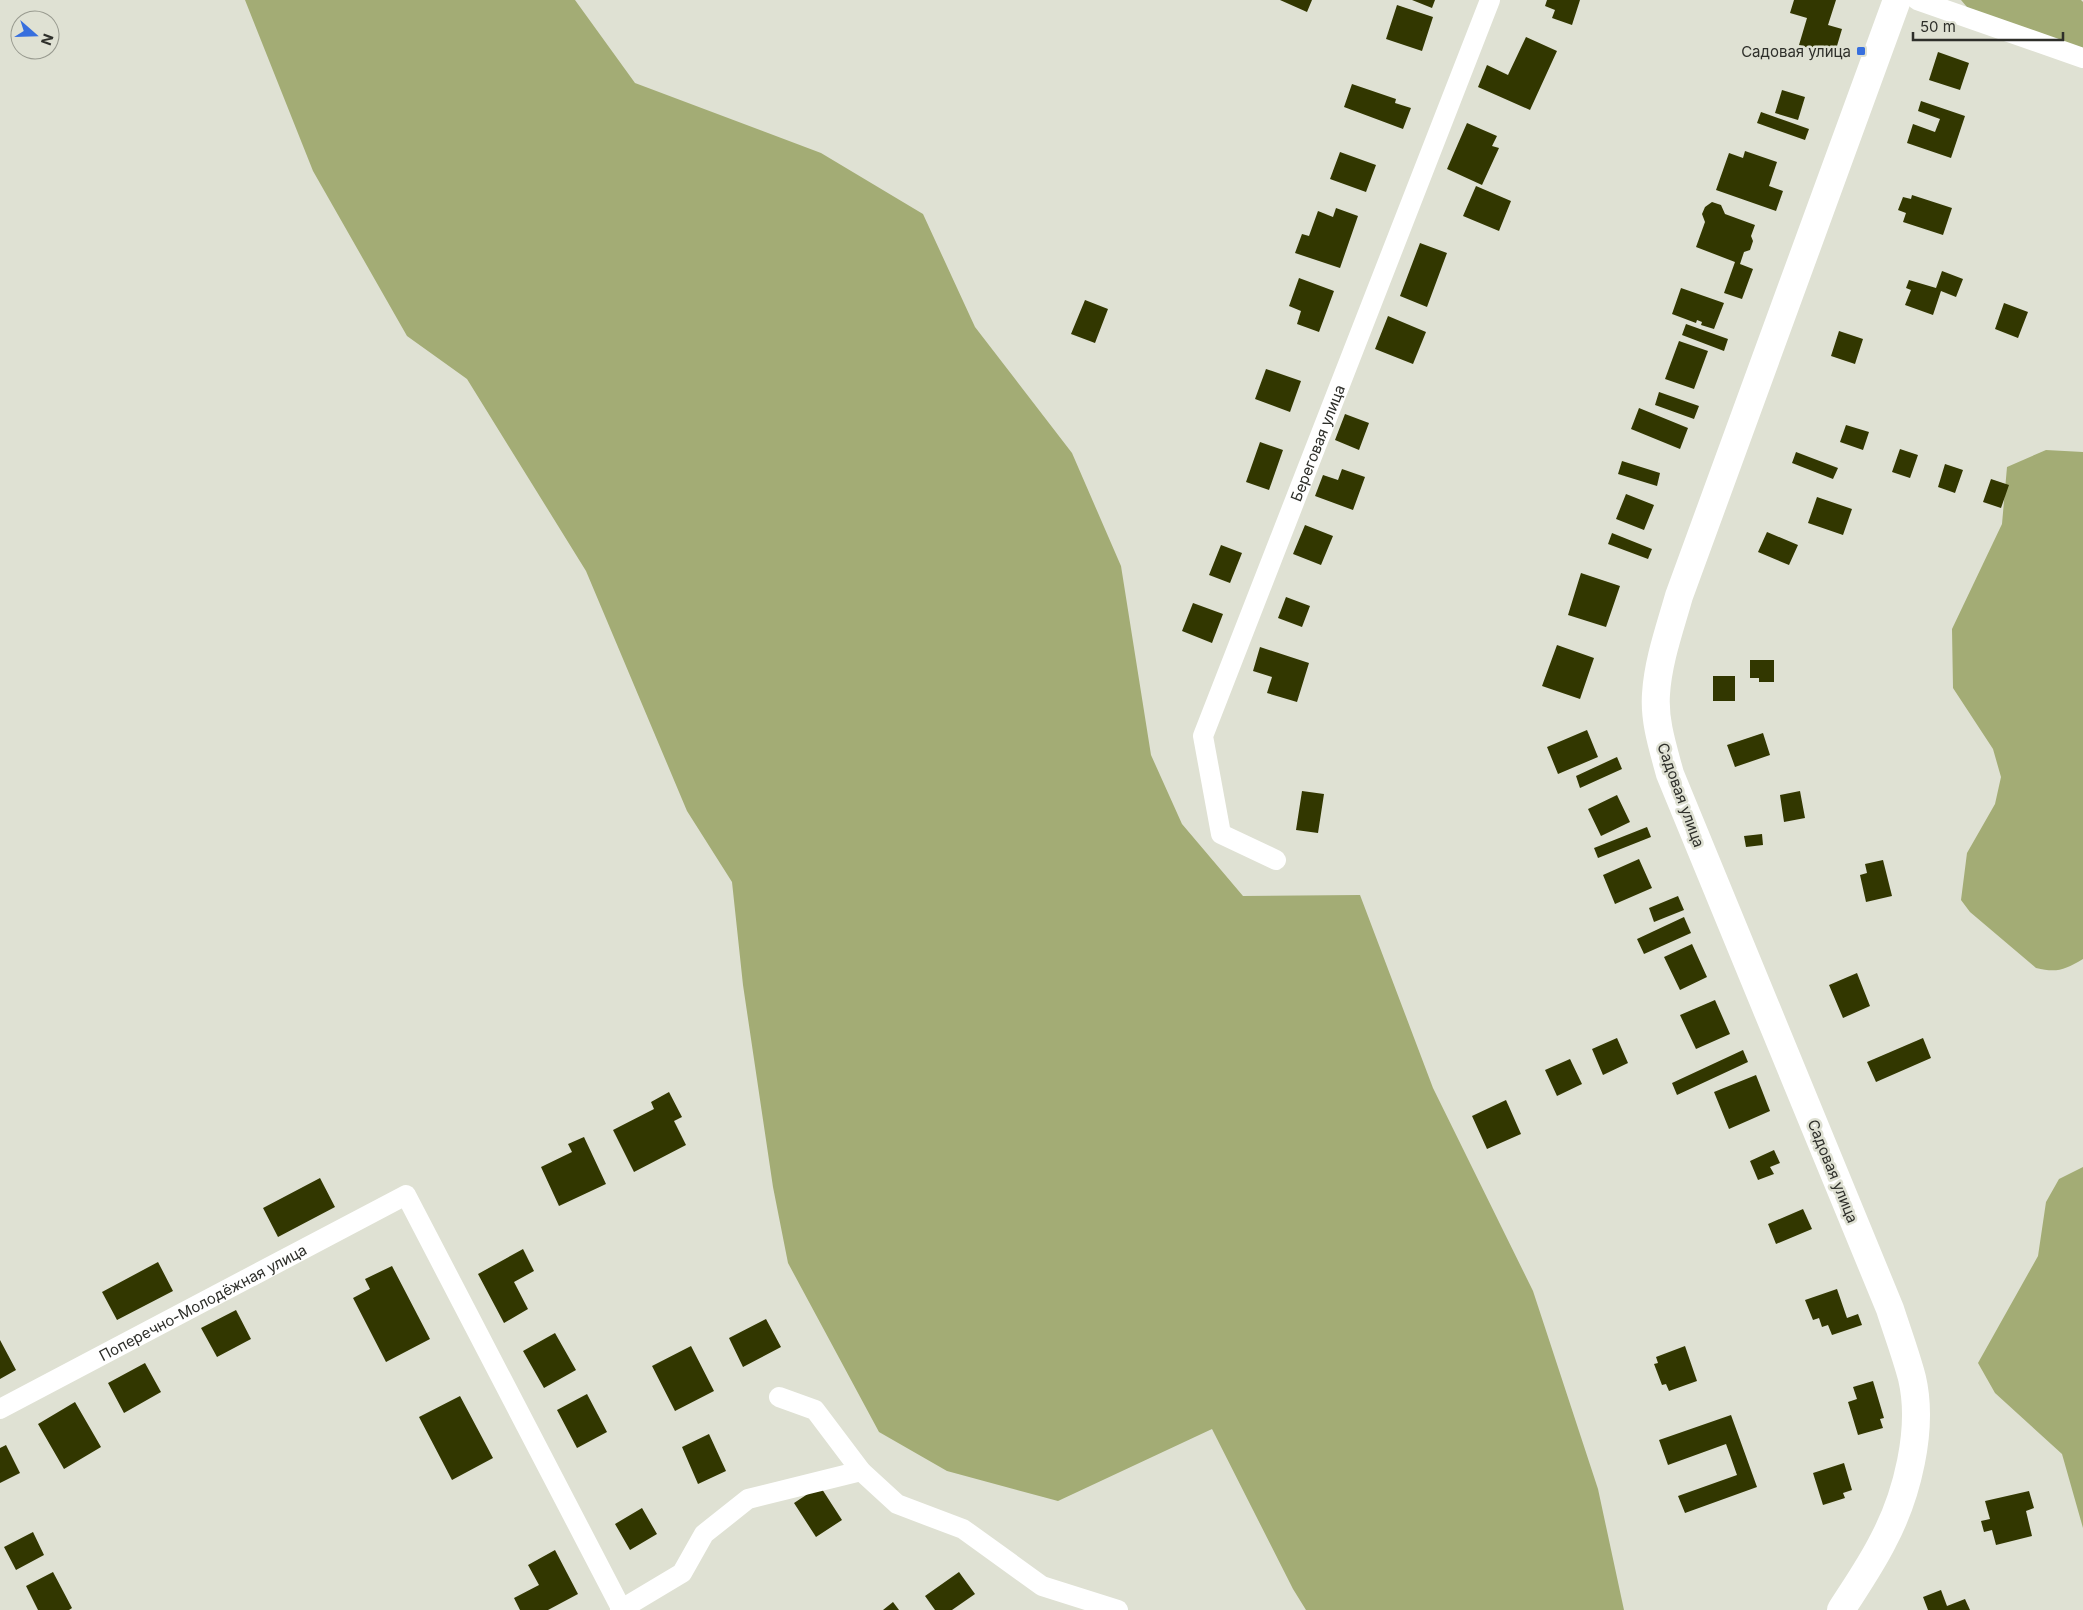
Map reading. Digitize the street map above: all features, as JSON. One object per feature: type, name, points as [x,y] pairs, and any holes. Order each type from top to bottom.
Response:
[{"type":"street","name":"Береговая улица","points":[[1276,860],[1221,834],[1203,736],[1490,0]]},
{"type":"street","name":"Садовая улица","points":[[1841,1610],[1883,1541],[1898,1506],[1911,1461],[1916,1417],[1912,1379],[1890,1308],[1670,774],[1659,735],[1656,695],[1662,655],[1680,596],[1896,0]]},
{"type":"street","points":[[1917,0],[2083,58]]},
{"type":"street","name":"Поперечно-Молодёжная улица","points":[[0,1409],[406,1195],[621,1610]]},
{"type":"street","points":[[779,1397],[815,1410],[861,1471],[897,1504],[963,1529],[1042,1586],[1118,1610]]},
{"type":"street","points":[[621,1610],[682,1573],[704,1534],[748,1499],[861,1471]]},
{"type":"green space","points":[[245,0],[575,0],[635,83],[821,153],[923,214],[975,327],[1072,453],[1121,566],[1151,755],[1182,824],[1243,896],[1360,895],[1433,1088],[1533,1291],[1598,1489],[1624,1610],[1306,1610],[1293,1589],[1212,1429],[1058,1501],[947,1471],[879,1432],[788,1263],[773,1187],[743,985],[732,882],[687,811],[586,571],[467,379],[407,336],[313,171]]},
{"type":"green space","points":[[1961,0],[2081,0],[2083,2],[2083,50],[1972,13]]},
{"type":"green space","points":[[2046,450],[2083,452],[2083,959],[2071,966],[2055,970],[2036,968],[1970,912],[1961,900],[1967,853],[1995,804],[2001,777],[1993,749],[1953,688],[1952,629],[2002,524],[2007,467]]},
{"type":"green space","points":[[2083,1167],[2083,1528],[2062,1454],[1995,1393],[1978,1363],[2038,1256],[2046,1202],[2059,1179]]},
{"type":"building","points":[[1280,0],[1312,0],[1307,12]]},
{"type":"building","points":[[1412,0],[1435,0],[1432,8]]},
{"type":"building","points":[[1547,0],[1580,0],[1572,25],[1552,18],[1555,10],[1545,6]]},
{"type":"building","points":[[1794,0],[1836,0],[1828,25],[1842,29],[1834,56],[1799,45],[1807,18],[1790,13]]},
{"type":"building","points":[[1397,5],[1433,17],[1422,51],[1386,39]]},
{"type":"building","points":[[1526,37],[1557,51],[1530,110],[1478,87],[1487,65],[1508,75]]},
{"type":"building","points":[[1938,52],[1969,63],[1960,90],[1929,80]]},
{"type":"building","points":[[1352,84],[1396,99],[1395,103],[1411,108],[1403,129],[1344,107]]},
{"type":"building","points":[[1782,90],[1805,97],[1798,120],[1775,113]]},
{"type":"building","points":[[1921,101],[1965,116],[1951,158],[1907,143],[1913,124],[1935,132],[1940,119],[1918,111]]},
{"type":"building","points":[[1761,112],[1809,129],[1805,140],[1757,123]]},
{"type":"building","points":[[1467,123],[1497,136],[1492,146],[1499,148],[1482,185],[1447,169]]},
{"type":"building","points":[[1745,151],[1777,162],[1769,186],[1783,191],[1776,211],[1716,190],[1729,153],[1743,158]]},
{"type":"building","points":[[1340,152],[1376,165],[1366,192],[1330,179]]},
{"type":"building","points":[[1476,186],[1511,201],[1499,231],[1463,216]]},
{"type":"building","points":[[1912,195],[1952,208],[1943,235],[1903,222],[1906,213],[1898,210],[1903,197],[1911,199]]},
{"type":"building","points":[[1712,202],[1721,205],[1725,214],[1755,225],[1751,236],[1753,241],[1750,250],[1744,252],[1740,264],[1753,269],[1742,299],[1724,293],[1735,262],[1696,247],[1705,222],[1702,214],[1705,207]]},
{"type":"building","points":[[1336,208],[1358,216],[1340,268],[1295,253],[1302,234],[1309,236],[1318,211],[1333,217]]},
{"type":"building","points":[[1420,243],[1447,253],[1427,307],[1400,296]]},
{"type":"building","points":[[1942,271],[1963,279],[1956,297],[1941,291],[1933,315],[1905,305],[1911,290],[1906,288],[1909,280],[1936,288]]},
{"type":"building","points":[[1299,278],[1334,291],[1319,332],[1297,324],[1301,311],[1289,306]]},
{"type":"building","points":[[1681,288],[1724,303],[1714,329],[1701,325],[1702,322],[1697,320],[1696,323],[1672,314]]},
{"type":"building","points":[[1085,300],[1108,309],[1095,343],[1071,334]]},
{"type":"building","points":[[2004,303],[2028,312],[2018,338],[1995,329]]},
{"type":"building","points":[[1388,316],[1426,332],[1413,364],[1375,349]]},
{"type":"building","points":[[1686,324],[1728,339],[1724,351],[1682,335]]},
{"type":"building","points":[[1839,331],[1863,339],[1855,364],[1831,356]]},
{"type":"building","points":[[1679,341],[1708,351],[1694,389],[1665,379]]},
{"type":"building","points":[[1266,369],[1301,381],[1290,412],[1255,399]]},
{"type":"building","points":[[1659,392],[1699,406],[1694,419],[1655,405]]},
{"type":"building","points":[[1639,408],[1688,428],[1680,449],[1631,429]]},
{"type":"building","points":[[1345,414],[1369,423],[1359,450],[1335,440]]},
{"type":"building","points":[[1846,425],[1869,432],[1863,450],[1840,442]]},
{"type":"building","points":[[1260,442],[1283,450],[1269,490],[1246,482]]},
{"type":"building","points":[[1900,449],[1918,455],[1910,478],[1892,472]]},
{"type":"building","points":[[1796,452],[1838,468],[1833,479],[1792,463]]},
{"type":"building","points":[[1622,461],[1660,473],[1657,486],[1618,474]]},
{"type":"building","points":[[1945,464],[1963,470],[1955,493],[1938,487]]},
{"type":"building","points":[[1342,469],[1365,477],[1353,510],[1315,496],[1323,475],[1338,480]]},
{"type":"building","points":[[1991,479],[2009,485],[2001,508],[1983,502]]},
{"type":"building","points":[[1626,494],[1654,505],[1644,530],[1616,519]]},
{"type":"building","points":[[1817,497],[1852,509],[1843,535],[1808,523]]},
{"type":"building","points":[[1305,525],[1333,536],[1321,565],[1293,554]]},
{"type":"building","points":[[1767,532],[1798,545],[1789,565],[1758,552]]},
{"type":"building","points":[[1612,533],[1652,549],[1648,559],[1608,544]]},
{"type":"building","points":[[1221,545],[1242,553],[1230,583],[1209,575]]},
{"type":"building","points":[[1581,573],[1620,586],[1606,627],[1568,615]]},
{"type":"building","points":[[1286,597],[1310,606],[1302,627],[1278,618]]},
{"type":"building","points":[[1193,603],[1223,614],[1212,643],[1182,631]]},
{"type":"building","points":[[1557,645],[1594,658],[1580,699],[1542,686]]},
{"type":"building","points":[[1260,647],[1309,663],[1297,702],[1267,693],[1272,677],[1253,671]]},
{"type":"building","points":[[1750,660],[1774,660],[1774,682],[1759,682],[1759,678],[1750,678]]},
{"type":"building","points":[[1713,676],[1735,676],[1735,701],[1713,701]]},
{"type":"building","points":[[1587,730],[1598,757],[1558,774],[1547,747]]},
{"type":"building","points":[[1763,733],[1770,755],[1735,767],[1727,745]]},
{"type":"building","points":[[1617,757],[1622,769],[1580,788],[1576,776]]},
{"type":"building","points":[[1302,791],[1324,794],[1318,833],[1296,830]]},
{"type":"building","points":[[1800,791],[1805,818],[1784,822],[1780,795]]},
{"type":"building","points":[[1617,795],[1630,822],[1601,836],[1588,809]]},
{"type":"building","points":[[1647,827],[1651,837],[1598,858],[1594,848]]},
{"type":"building","points":[[1762,834],[1763,845],[1746,847],[1744,836]]},
{"type":"building","points":[[1639,859],[1652,888],[1615,904],[1603,875]]},
{"type":"building","points":[[1883,860],[1892,896],[1866,902],[1860,875],[1867,873],[1865,864]]},
{"type":"building","points":[[1678,896],[1684,910],[1654,922],[1649,908]]},
{"type":"building","points":[[1684,917],[1691,933],[1644,954],[1637,939]]},
{"type":"building","points":[[1692,944],[1707,977],[1680,990],[1664,957]]},
{"type":"building","points":[[1857,973],[1870,1006],[1843,1018],[1829,985]]},
{"type":"building","points":[[1715,1000],[1730,1034],[1696,1049],[1680,1015]]},
{"type":"building","points":[[1617,1038],[1628,1063],[1603,1075],[1592,1049]]},
{"type":"building","points":[[1923,1038],[1931,1058],[1876,1082],[1867,1062]]},
{"type":"building","points":[[1743,1050],[1748,1062],[1677,1095],[1672,1083]]},
{"type":"building","points":[[1570,1059],[1582,1084],[1557,1096],[1545,1070]]},
{"type":"building","points":[[1756,1075],[1770,1111],[1729,1129],[1714,1092]]},
{"type":"building","points":[[669,1092],[682,1117],[674,1121],[686,1145],[634,1172],[613,1130],[654,1109],[651,1102]]},
{"type":"building","points":[[1506,1100],[1521,1134],[1487,1149],[1472,1116]]},
{"type":"building","points":[[584,1137],[606,1184],[559,1206],[541,1167],[572,1152],[568,1144]]},
{"type":"building","points":[[1774,1150],[1780,1163],[1770,1167],[1774,1174],[1758,1180],[1750,1161]]},
{"type":"building","points":[[320,1178],[335,1207],[278,1237],[263,1208]]},
{"type":"building","points":[[1803,1209],[1812,1229],[1776,1244],[1768,1224]]},
{"type":"building","points":[[523,1249],[534,1271],[514,1282],[528,1309],[504,1323],[478,1274]]},
{"type":"building","points":[[158,1262],[173,1291],[117,1320],[102,1292]]},
{"type":"building","points":[[392,1266],[430,1339],[386,1362],[353,1298],[370,1289],[365,1279]]},
{"type":"building","points":[[1837,1289],[1847,1318],[1858,1314],[1862,1325],[1832,1335],[1828,1325],[1822,1327],[1819,1318],[1813,1320],[1805,1300]]},
{"type":"building","points":[[236,1310],[251,1339],[217,1357],[201,1328]]},
{"type":"building","points":[[766,1319],[781,1347],[743,1367],[729,1338]]},
{"type":"building","points":[[555,1333],[576,1370],[544,1388],[523,1351]]},
{"type":"building","points":[[0,1340],[16,1370],[0,1379]]},
{"type":"building","points":[[691,1346],[714,1391],[675,1411],[652,1366]]},
{"type":"building","points":[[1685,1346],[1697,1381],[1669,1391],[1666,1384],[1662,1385],[1654,1364],[1658,1363],[1656,1357]]},
{"type":"building","points":[[145,1363],[161,1392],[124,1413],[108,1383]]},
{"type":"building","points":[[1873,1381],[1884,1418],[1880,1419],[1883,1428],[1858,1435],[1848,1402],[1857,1399],[1853,1387]]},
{"type":"building","points":[[587,1394],[607,1432],[577,1448],[557,1410]]},
{"type":"building","points":[[460,1396],[493,1458],[452,1480],[419,1417]]},
{"type":"building","points":[[75,1402],[101,1447],[64,1469],[38,1424]]},
{"type":"building","points":[[1731,1415],[1757,1487],[1685,1513],[1678,1496],[1737,1475],[1730,1455],[1726,1444],[1668,1465],[1659,1440]]},
{"type":"building","points":[[709,1434],[726,1471],[698,1484],[682,1447]]},
{"type":"building","points":[[6,1445],[20,1473],[0,1483],[0,1448]]},
{"type":"building","points":[[1844,1463],[1852,1490],[1843,1493],[1845,1498],[1823,1505],[1813,1473]]},
{"type":"building","points":[[820,1486],[842,1520],[816,1537],[794,1503]]},
{"type":"building","points":[[2029,1491],[2034,1508],[2026,1511],[2032,1536],[1996,1545],[1992,1530],[1984,1532],[1981,1521],[1990,1519],[1985,1501]]},
{"type":"building","points":[[642,1508],[657,1534],[630,1550],[615,1524]]},
{"type":"building","points":[[33,1532],[44,1555],[16,1570],[4,1547]]},
{"type":"building","points":[[555,1550],[578,1594],[548,1610],[520,1610],[514,1598],[539,1585],[528,1565]]},
{"type":"building","points":[[53,1572],[72,1608],[69,1610],[38,1610],[26,1586]]},
{"type":"building","points":[[959,1572],[975,1594],[952,1610],[935,1610],[925,1596]]},
{"type":"building","points":[[1941,1590],[1947,1606],[1965,1599],[1970,1610],[1928,1610],[1923,1597]]},
{"type":"building","points":[[893,1602],[899,1610],[883,1610]]},
{"type":"place","name":"Садовая улица","points":[[1861,51]]}]
